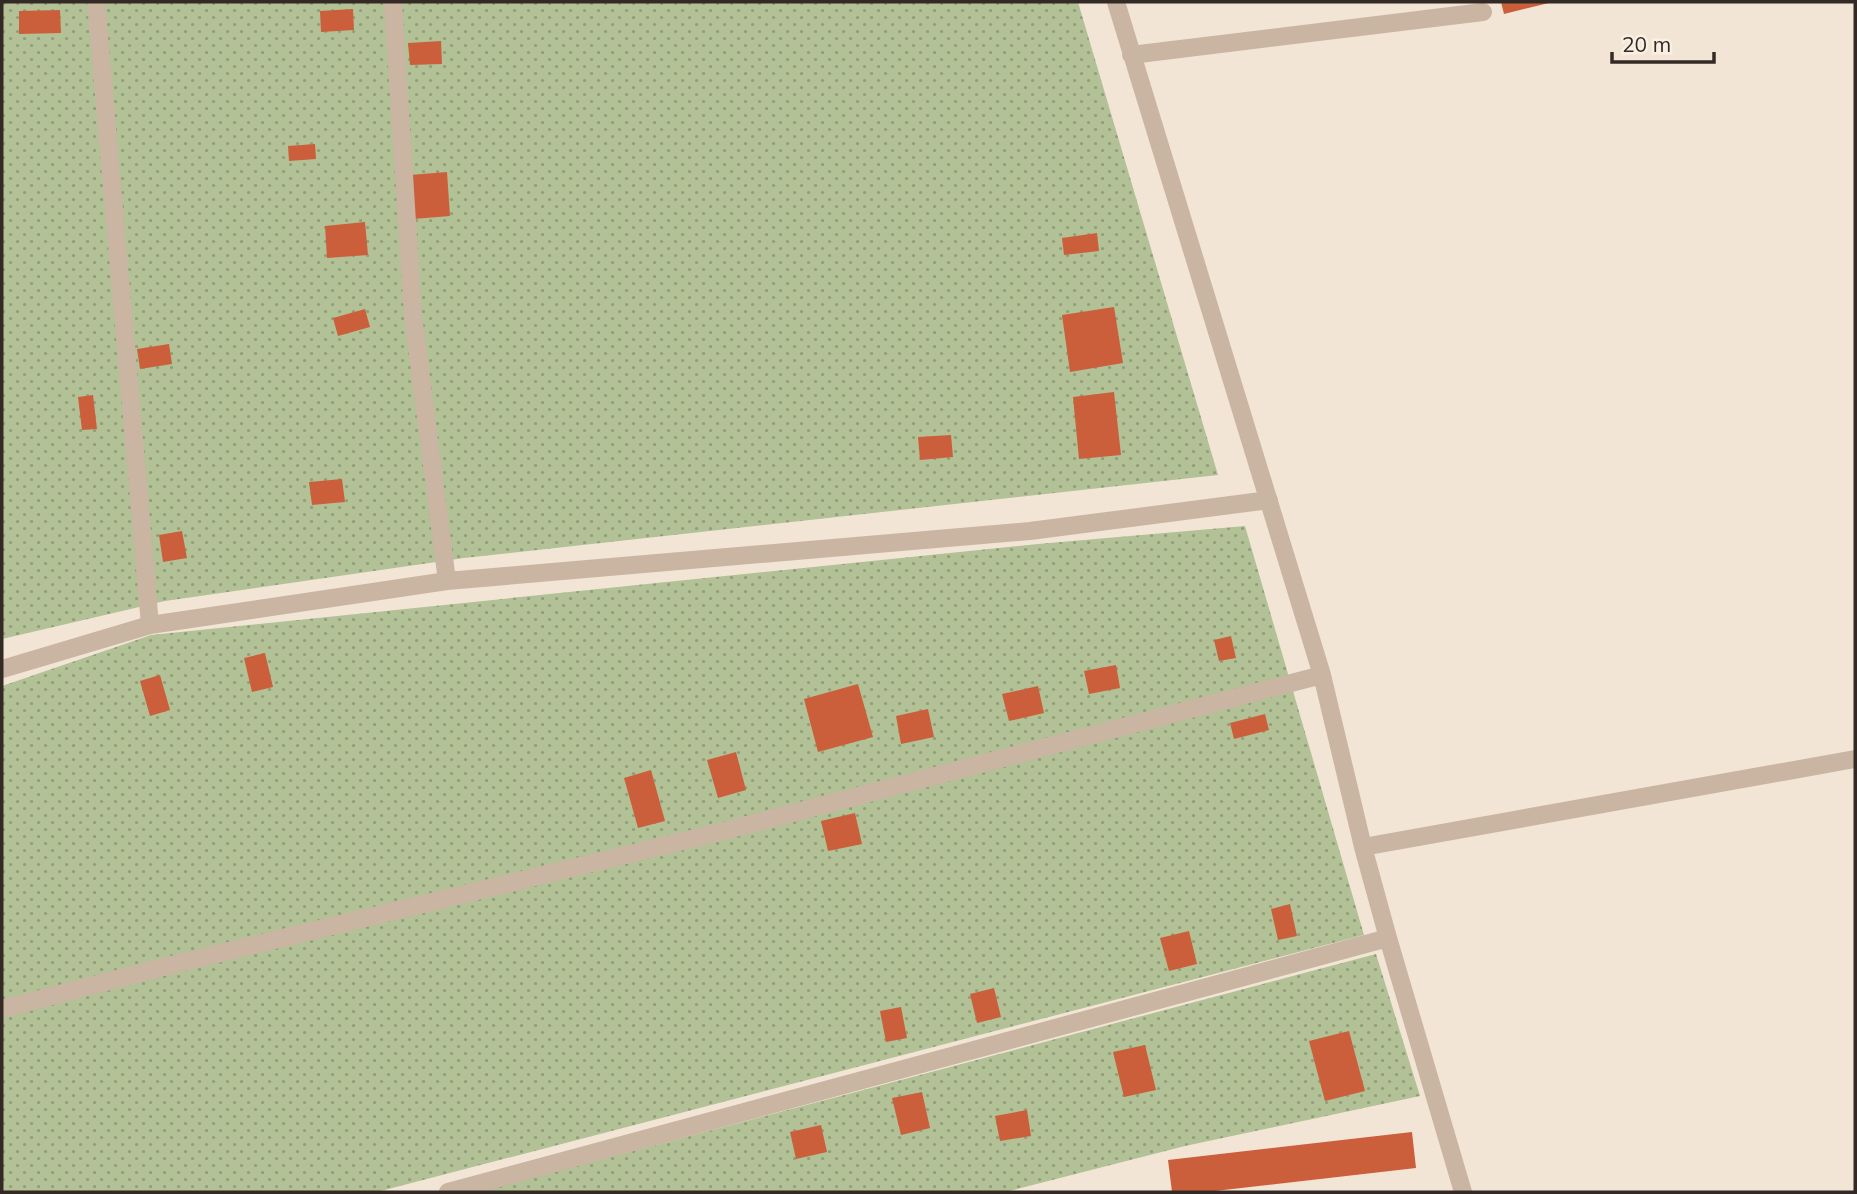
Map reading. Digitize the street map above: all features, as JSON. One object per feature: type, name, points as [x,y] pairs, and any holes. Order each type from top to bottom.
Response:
[{"type":"street","points":[[96,2],[150,625]]},
{"type":"street","points":[[393,2],[413,316],[447,581]]},
{"type":"street","points":[[1116,2],[1322,676],[1363,847],[1463,1192]]},
{"type":"street","points":[[1131,55],[1483,12]]},
{"type":"street","points":[[2,669],[150,625],[447,581],[1030,531],[1269,500]]},
{"type":"street","points":[[2,1009],[163,967],[716,833],[1322,676]]},
{"type":"street","points":[[1363,847],[1855,760]]},
{"type":"street","points":[[448,1192],[1388,938]]},
{"type":"green space","points":[[2,2],[1078,2],[1218,475],[464,558],[165,601],[2,639]]},
{"type":"green space","points":[[1245,526],[1364,935],[377,1192],[2,1192],[2,686],[151,635],[1038,544]]},
{"type":"green space","points":[[1376,954],[1420,1096],[1185,1146],[1005,1192],[478,1192]]},
{"type":"building","points":[[1501,2],[1549,2],[1549,3],[1504,14]]},
{"type":"building","points":[[353,9],[354,30],[321,32],[320,11]]},
{"type":"building","points":[[60,10],[61,33],[19,34],[19,11]]},
{"type":"building","points":[[441,41],[442,64],[410,65],[408,43]]},
{"type":"building","points":[[315,144],[316,159],[289,161],[288,146]]},
{"type":"building","points":[[447,172],[450,216],[413,219],[410,175]]},
{"type":"building","points":[[365,222],[368,255],[327,258],[325,226]]},
{"type":"building","points":[[1097,233],[1099,251],[1064,255],[1062,238]]},
{"type":"building","points":[[1114,307],[1123,363],[1070,372],[1062,315]]},
{"type":"building","points":[[365,309],[370,327],[338,336],[333,318]]},
{"type":"building","points":[[169,344],[172,364],[140,369],[137,349]]},
{"type":"building","points":[[1114,392],[1121,455],[1079,459],[1073,397]]},
{"type":"building","points":[[93,395],[97,429],[82,430],[78,397]]},
{"type":"building","points":[[951,435],[953,457],[920,460],[918,437]]},
{"type":"building","points":[[342,479],[345,502],[312,505],[309,482]]},
{"type":"building","points":[[182,531],[187,558],[163,562],[159,535]]},
{"type":"building","points":[[1231,636],[1236,658],[1219,661],[1214,640]]},
{"type":"building","points":[[265,653],[273,687],[252,692],[244,658]]},
{"type":"building","points":[[1116,665],[1120,688],[1089,694],[1084,671]]},
{"type":"building","points":[[160,675],[170,710],[150,716],[140,681]]},
{"type":"building","points":[[858,684],[873,737],[818,752],[804,699]]},
{"type":"building","points":[[1038,686],[1044,713],[1009,721],[1002,694]]},
{"type":"building","points":[[928,709],[934,737],[901,744],[896,716]]},
{"type":"building","points":[[1265,714],[1269,730],[1234,739],[1230,723]]},
{"type":"building","points":[[736,752],[746,790],[718,798],[707,760]]},
{"type":"building","points":[[651,770],[665,821],[638,828],[624,778]]},
{"type":"building","points":[[855,813],[862,844],[828,851],[821,821]]},
{"type":"building","points":[[1290,904],[1297,936],[1278,940],[1271,909]]},
{"type":"building","points":[[1189,931],[1197,964],[1169,971],[1160,938]]},
{"type":"building","points":[[994,988],[1001,1017],[977,1023],[970,994]]},
{"type":"building","points":[[901,1007],[907,1038],[886,1042],[880,1011]]},
{"type":"building","points":[[1349,1031],[1365,1091],[1325,1101],[1309,1041]]},
{"type":"building","points":[[1145,1045],[1156,1090],[1124,1097],[1113,1052]]},
{"type":"building","points":[[922,1092],[930,1128],[901,1135],[892,1098]]},
{"type":"building","points":[[1027,1110],[1031,1136],[1000,1141],[995,1116]]},
{"type":"building","points":[[821,1125],[827,1152],[796,1159],[790,1132]]},
{"type":"building","points":[[1412,1132],[1416,1168],[1206,1192],[1172,1192],[1168,1160]]}]
